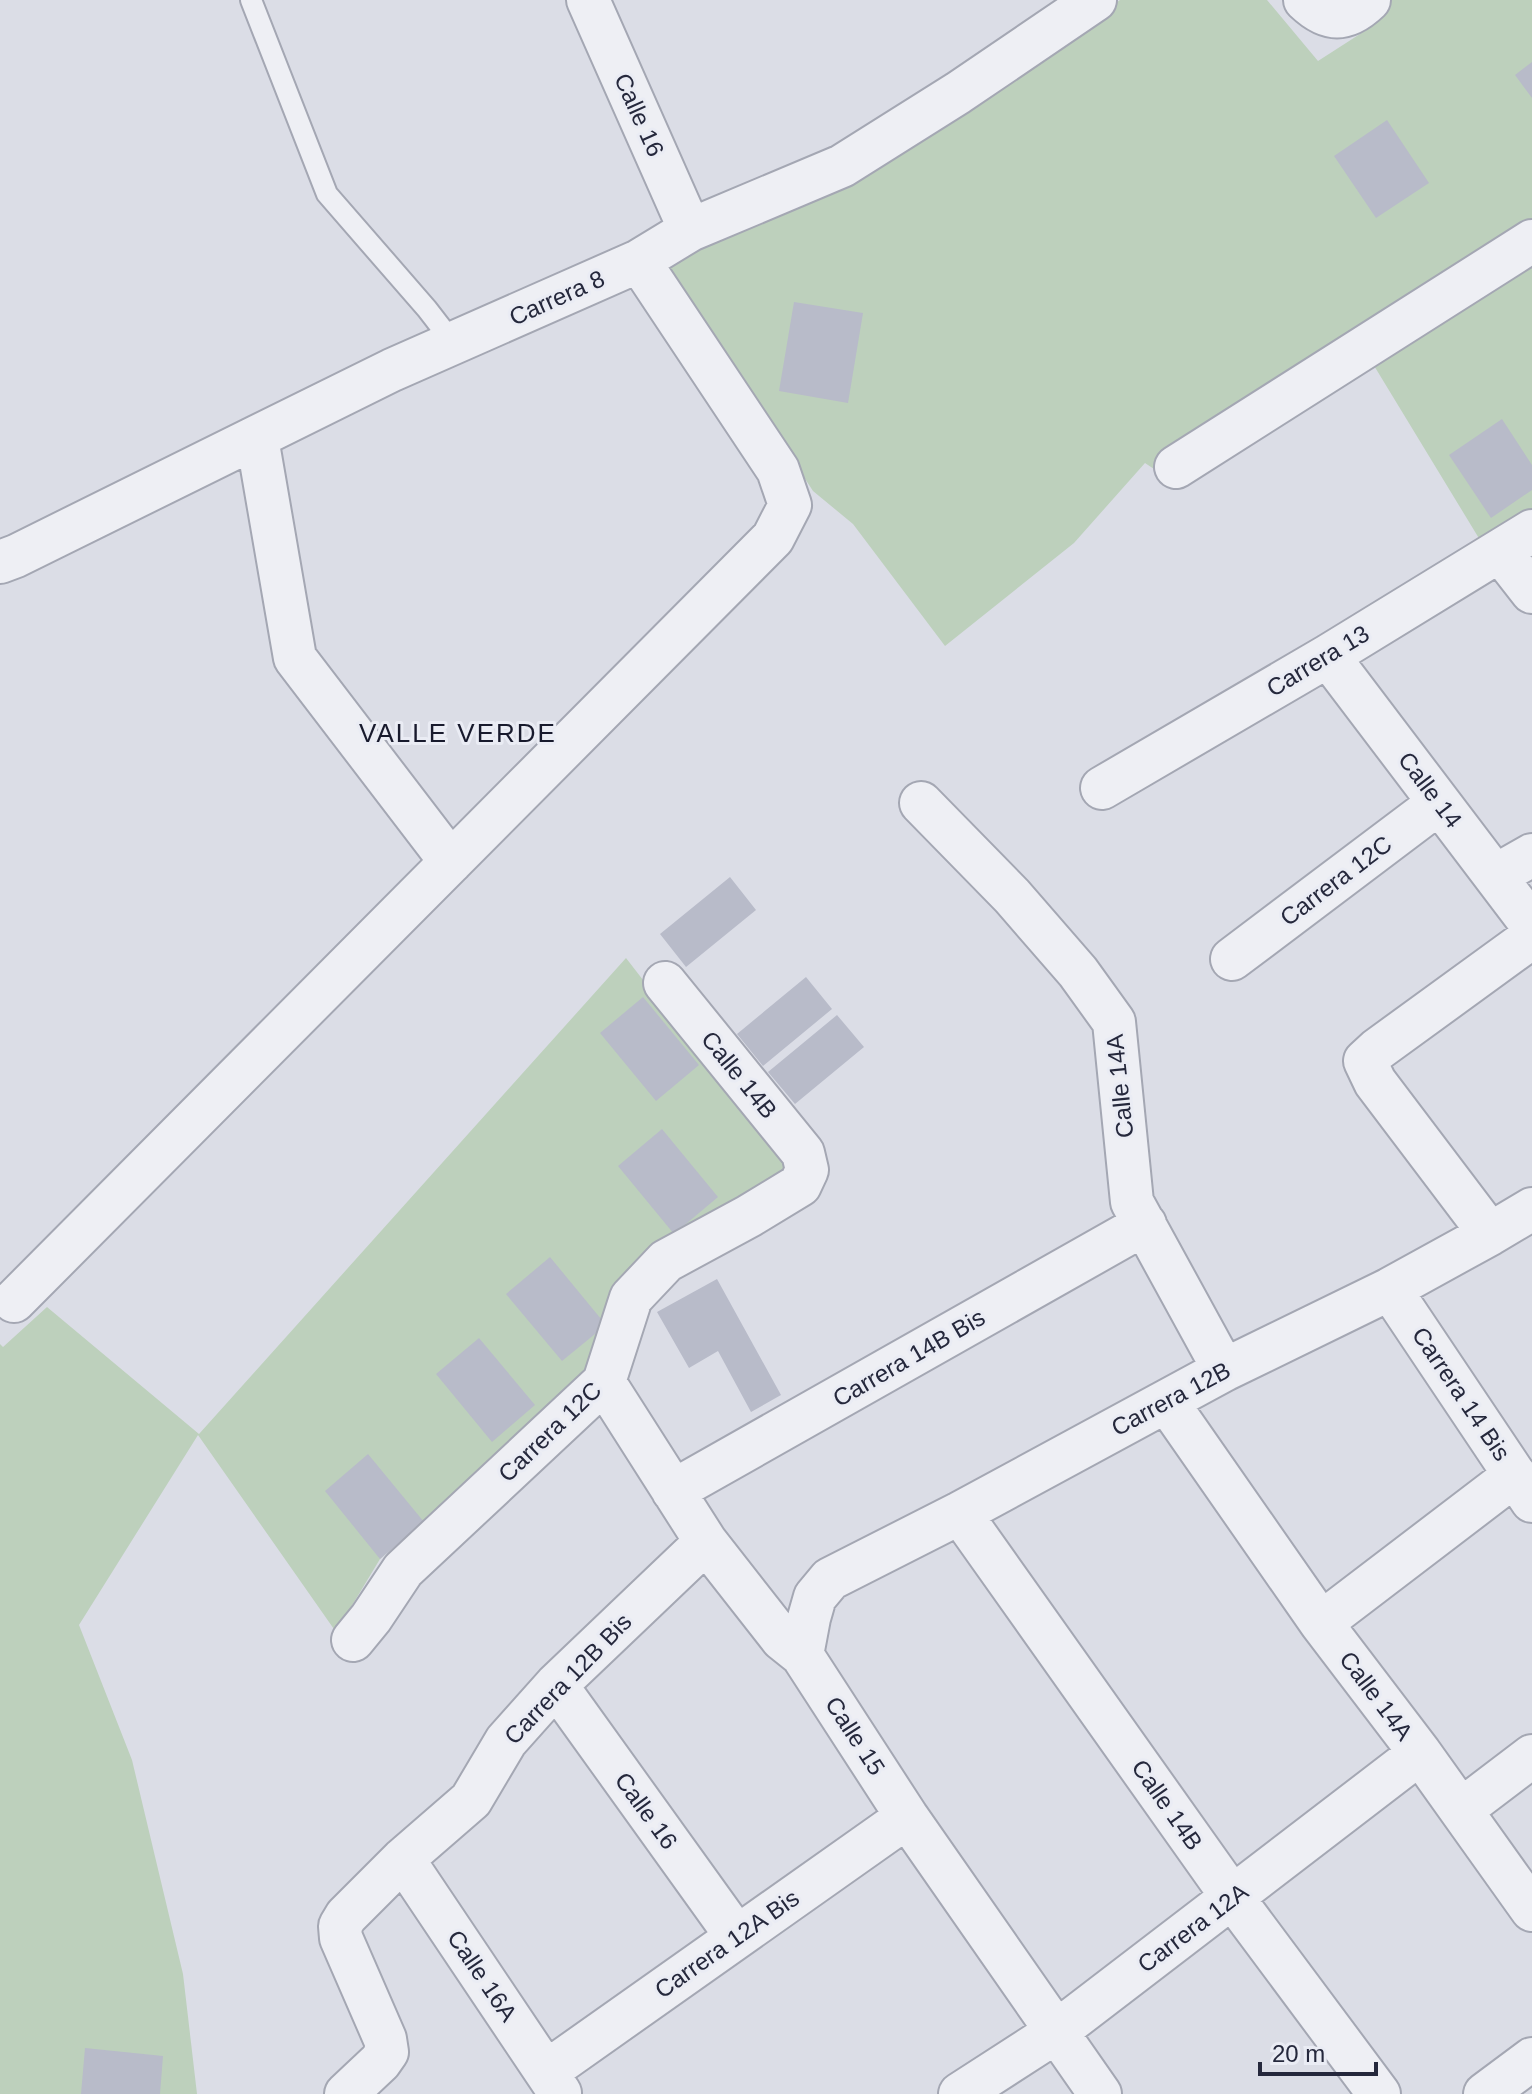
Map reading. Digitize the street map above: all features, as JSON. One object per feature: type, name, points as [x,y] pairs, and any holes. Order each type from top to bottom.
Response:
[{"type":"street","name":"Calle 16","points":[[588,0],[690,230]]},
{"type":"street","name":"Carrera 8","points":[[5,570],[392,370],[639,261],[690,230],[842,166],[958,93],[1095,0]]},
{"type":"street","points":[[1176,467],[1532,241]]},
{"type":"street","points":[[14,1301],[773,538],[790,505],[778,470],[639,261]]},
{"type":"street","points":[[257,438],[295,658],[451,862]]},
{"type":"street","points":[[1516,541],[1532,592]]},
{"type":"street","name":"Carrera 13","points":[[1102,788],[1328,656],[1516,541]]},
{"type":"street","name":"Calle 14","points":[[1328,656],[1532,925]]},
{"type":"street","name":"Calle 14A","points":[[921,803],[1012,896],[1078,972],[1114,1022],[1132,1202],[1224,1370]]},
{"type":"street","name":"Carrera 12C","points":[[1232,959],[1439,803]]},
{"type":"street","points":[[1495,876],[1532,855]]},
{"type":"street","points":[[1490,1234],[1375,1082],[1365,1061],[1532,937]]},
{"type":"street","name":"Calle 14B","points":[[665,983],[803,1153],[807,1170]]},
{"type":"street","name":"Carrera 12C","points":[[353,1640],[403,1570],[604,1382],[631,1298],[666,1261],[800,1185],[807,1170]]},
{"type":"street","name":"Carrera 12B","points":[[802,1655],[815,1597],[830,1579],[960,1513],[1224,1370],[1390,1289],[1532,1209]]},
{"type":"street","name":"Carrera 14B Bis","points":[[673,1491],[1145,1224]]},
{"type":"street","name":"Carrera 14 Bis","points":[[1390,1289],[1524,1488]]},
{"type":"street","name":"Calle 15","points":[[604,1382],[706,1542],[782,1639],[802,1655],[907,1817],[1100,2094]]},
{"type":"street","name":"Calle 14A","points":[[1167,1402],[1321,1623],[1420,1753],[1532,1910]]},
{"type":"street","points":[[1321,1623],[1524,1488]]},
{"type":"street","name":"Calle 14B","points":[[960,1513],[1233,1898],[1379,2094]]},
{"type":"street","name":"Carrera 12B Bis","points":[[346,2094],[387,2052],[385,2039],[341,1938],[340,1926],[346,1916],[403,1859],[471,1800],[506,1741],[556,1685],[706,1542]]},
{"type":"street","name":"Calle 16","points":[[556,1685],[737,1937]]},
{"type":"street","name":"Carrera 12A","points":[[960,2094],[1056,2032],[1420,1753]]},
{"type":"street","points":[[1461,1810],[1532,1756]]},
{"type":"street","name":"Carrera 12A Bis","points":[[554,2083],[737,1937],[907,1817]]},
{"type":"street","name":"Calle 16A","points":[[403,1859],[554,2083]]},
{"type":"street","points":[[1485,2094],[1532,2059]]},
{"type":"lane","points":[[251,0],[327,194],[454,344]]},
{"type":"green space","points":[[1120,0],[1267,0],[1318,61],[1374,25],[1351,2],[1354,0],[1532,0],[1532,227],[1157,471],[1145,463],[1074,543],[945,646],[853,524],[813,491],[664,263],[878,165]]},
{"type":"green space","points":[[1532,264],[1532,509],[1480,540],[1373,364]]},
{"type":"green space","points":[[626,958],[788,1167],[724,1218],[598,1364],[380,1559],[336,1632],[198,1435],[79,1625],[132,1760],[183,1974],[197,2094],[0,2094],[0,1344],[3,1347],[47,1307],[199,1434]]},
{"type":"building","points":[[1532,62],[1532,98],[1515,75]]},
{"type":"building","points":[[1387,120],[1429,183],[1376,218],[1334,156]]},
{"type":"building","points":[[794,302],[863,313],[848,403],[779,391]]},
{"type":"building","points":[[1502,419],[1532,465],[1532,490],[1491,518],[1449,455]]},
{"type":"building","points":[[730,877],[756,910],[686,967],[660,934]]},
{"type":"building","points":[[806,977],[832,1009],[763,1066],[737,1034]]},
{"type":"building","points":[[643,997],[699,1065],[656,1101],[600,1033]]},
{"type":"building","points":[[837,1015],[864,1047],[795,1104],[768,1072]]},
{"type":"building","points":[[662,1129],[718,1197],[674,1234],[618,1166]]},
{"type":"building","points":[[550,1257],[606,1325],[562,1361],[506,1294]]},
{"type":"building","points":[[717,1279],[781,1395],[751,1412],[718,1351],[689,1368],[657,1312]]},
{"type":"building","points":[[479,1338],[535,1405],[492,1442],[436,1374]]},
{"type":"building","points":[[368,1454],[424,1522],[380,1559],[325,1491]]},
{"type":"building","points":[[85,2048],[163,2056],[160,2094],[81,2094]]},
{"type":"district","name":"VALLE VERDE","points":[[458,733]]}]
